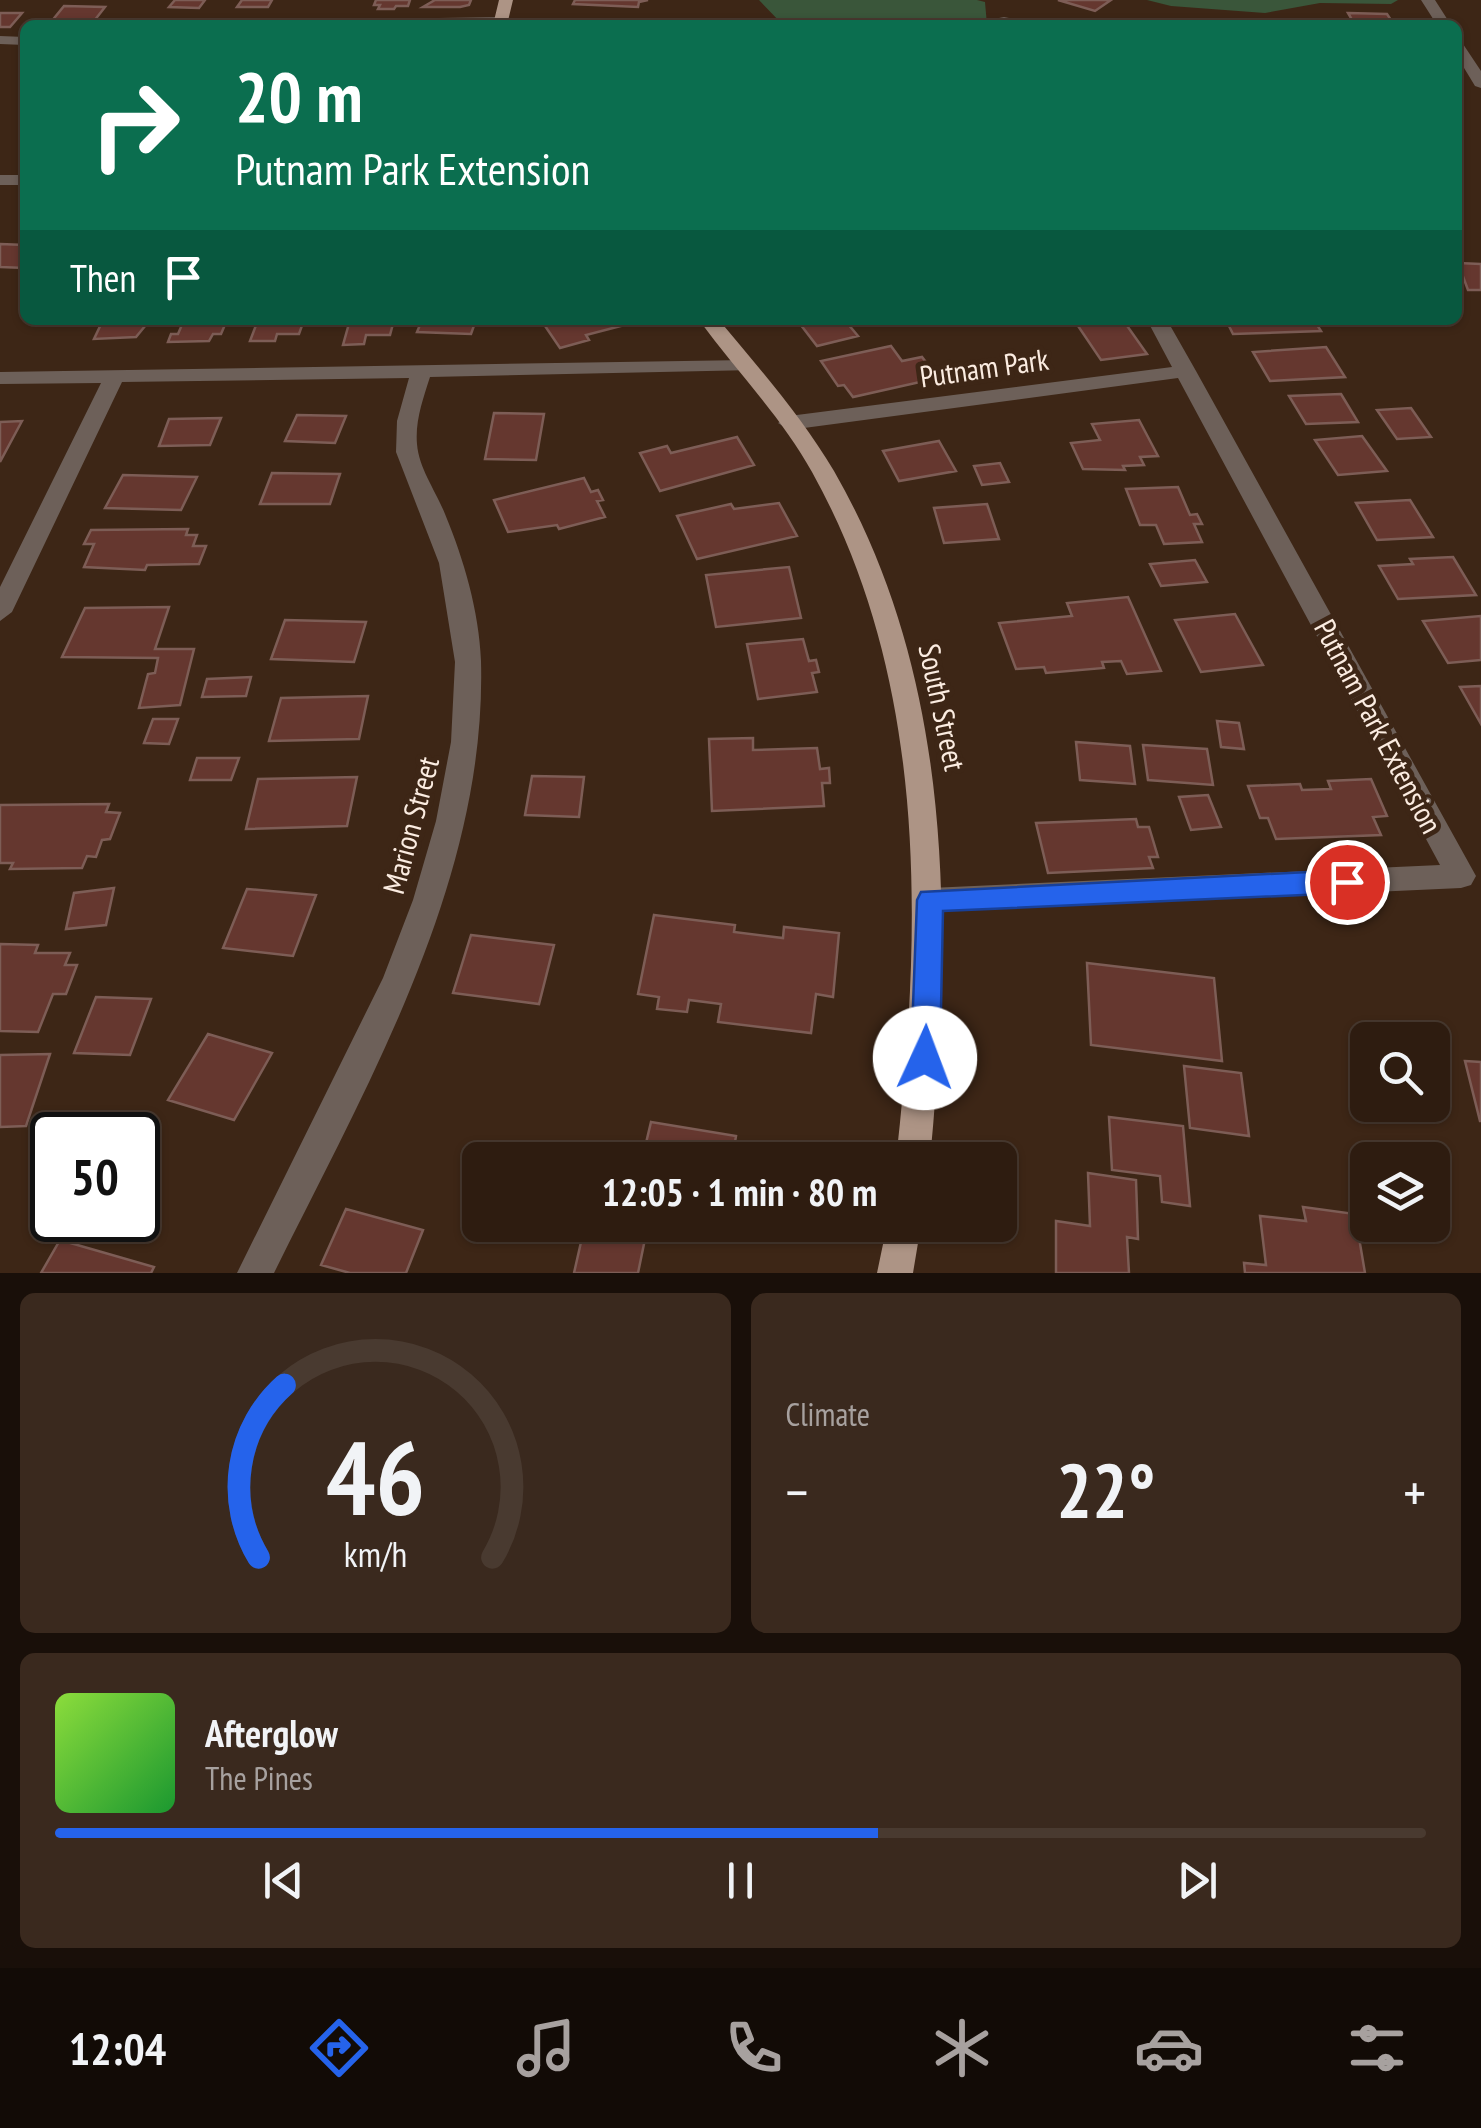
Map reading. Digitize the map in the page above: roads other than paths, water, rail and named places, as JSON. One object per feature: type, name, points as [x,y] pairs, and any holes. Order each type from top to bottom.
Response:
[{"type":"main road","name":"South Street","points":[[713,325],[789,423],[834,491],[876,591],[908,697],[921,768],[930,900],[925,1058],[915,1142]]},
{"type":"main road","points":[[895,1273],[901,1242]]},
{"type":"street","points":[[1462,53],[1481,83]]},
{"type":"street","name":"Putnam Park Extension","points":[[930,900],[1461,876],[1160,325]]},
{"type":"street","points":[[0,378],[747,366]]},
{"type":"street","name":"Marion Street","points":[[256,1273],[355,1072],[394,983],[428,892],[460,773],[468,718],[467,648],[452,567],[406,449],[412,403],[422,370]]},
{"type":"street","name":"Putnam Park","points":[[789,423],[1186,370]]},
{"type":"street","points":[[0,612],[114,376]]}]
